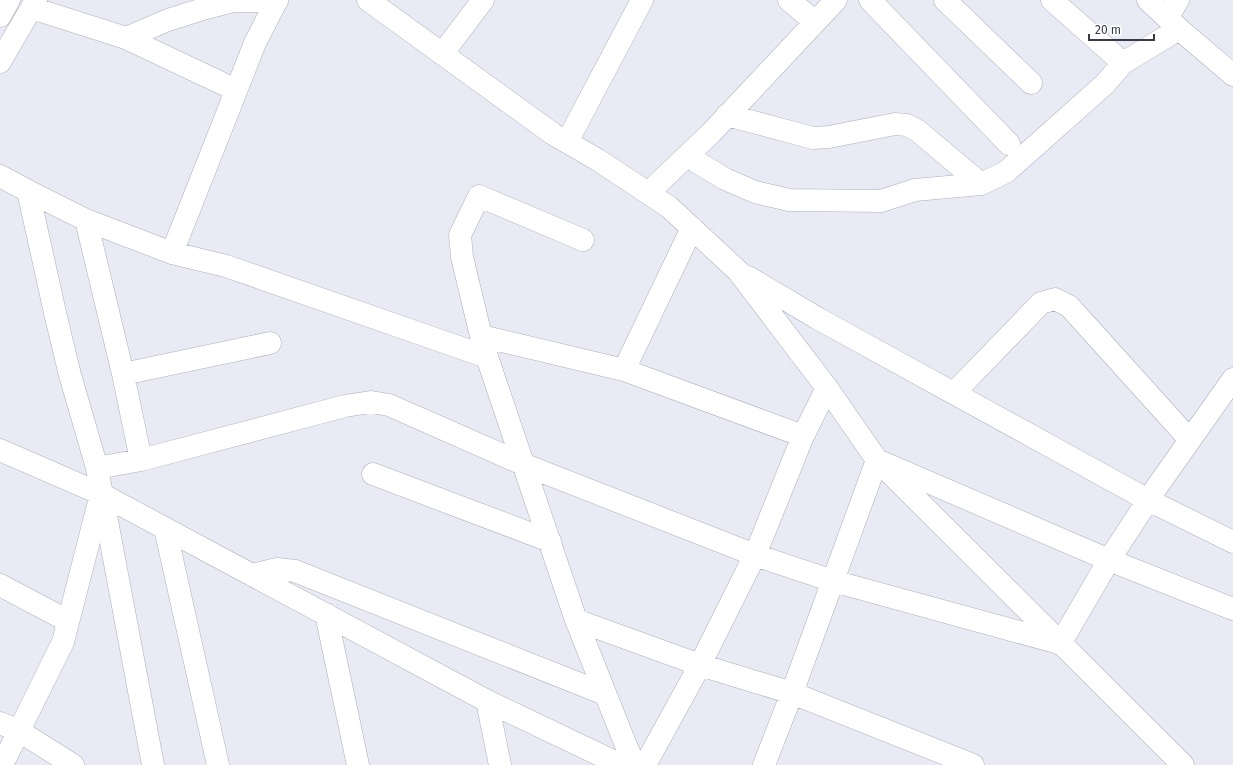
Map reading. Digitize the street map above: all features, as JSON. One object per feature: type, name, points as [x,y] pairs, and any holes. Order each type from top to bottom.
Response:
[{"type":"street","points":[[0,16],[9,0]]},
{"type":"street","points":[[126,38],[168,20],[233,1],[277,0],[254,44],[172,253]]},
{"type":"street","points":[[368,0],[553,134],[598,160],[669,207],[738,271],[827,388],[877,460],[1183,765]]},
{"type":"street","points":[[442,54],[483,0]]},
{"type":"street","points":[[567,142],[642,0]]},
{"type":"street","points":[[789,0],[815,22]]},
{"type":"street","points":[[648,193],[711,133],[836,0]]},
{"type":"street","points":[[870,0],[1009,144]]},
{"type":"street","points":[[945,0],[1031,83]]},
{"type":"street","points":[[1052,0],[1123,63]]},
{"type":"street","points":[[1148,0],[1179,22],[1229,72]]},
{"type":"street","points":[[0,62],[34,4],[126,38],[236,90]]},
{"type":"street","points":[[687,156],[725,178],[755,192],[789,200],[881,201],[916,190],[981,184],[1006,172],[1105,84],[1123,63],[1179,22]]},
{"type":"street","points":[[727,115],[813,138],[829,137],[895,124],[907,125],[918,131],[981,184]]},
{"type":"street","points":[[0,176],[86,220],[172,253],[226,266],[487,357]]},
{"type":"street","points":[[28,191],[70,375],[97,468],[153,765]]},
{"type":"street","points":[[583,240],[479,196],[460,235],[462,257],[487,357],[576,620],[635,765]]},
{"type":"street","points":[[86,220],[123,374],[141,460]]},
{"type":"street","points":[[624,370],[692,228]]},
{"type":"street","points":[[738,271],[817,318],[1148,500],[1233,542]]},
{"type":"street","points":[[954,393],[1041,304],[1055,299],[1069,306],[1190,440]]},
{"type":"street","points":[[481,336],[624,370],[803,436]]},
{"type":"street","points":[[123,374],[270,343]]},
{"type":"street","points":[[1060,644],[1109,560],[1148,500],[1233,379]]},
{"type":"street","points":[[646,765],[700,665],[755,555],[803,436],[827,388]]},
{"type":"street","points":[[97,468],[141,460],[346,406],[371,402],[389,406],[525,466],[755,555],[833,581],[1060,644]]},
{"type":"street","points":[[0,450],[101,494],[487,701],[621,765]]},
{"type":"street","points":[[877,460],[1109,560],[1233,609]]},
{"type":"street","points":[[764,765],[792,693],[877,460]]},
{"type":"street","points":[[373,474],[550,541]]},
{"type":"street","points":[[2,765],[9,727],[63,642],[101,494]]},
{"type":"street","points":[[165,528],[218,765]]},
{"type":"street","points":[[252,575],[278,569],[295,571],[605,694]]},
{"type":"street","points":[[0,585],[68,621]]},
{"type":"street","points":[[326,614],[358,765]]},
{"type":"street","points":[[576,620],[700,665],[792,693],[973,765]]},
{"type":"street","points":[[487,701],[500,765]]},
{"type":"street","points":[[9,727],[73,765]]}]
